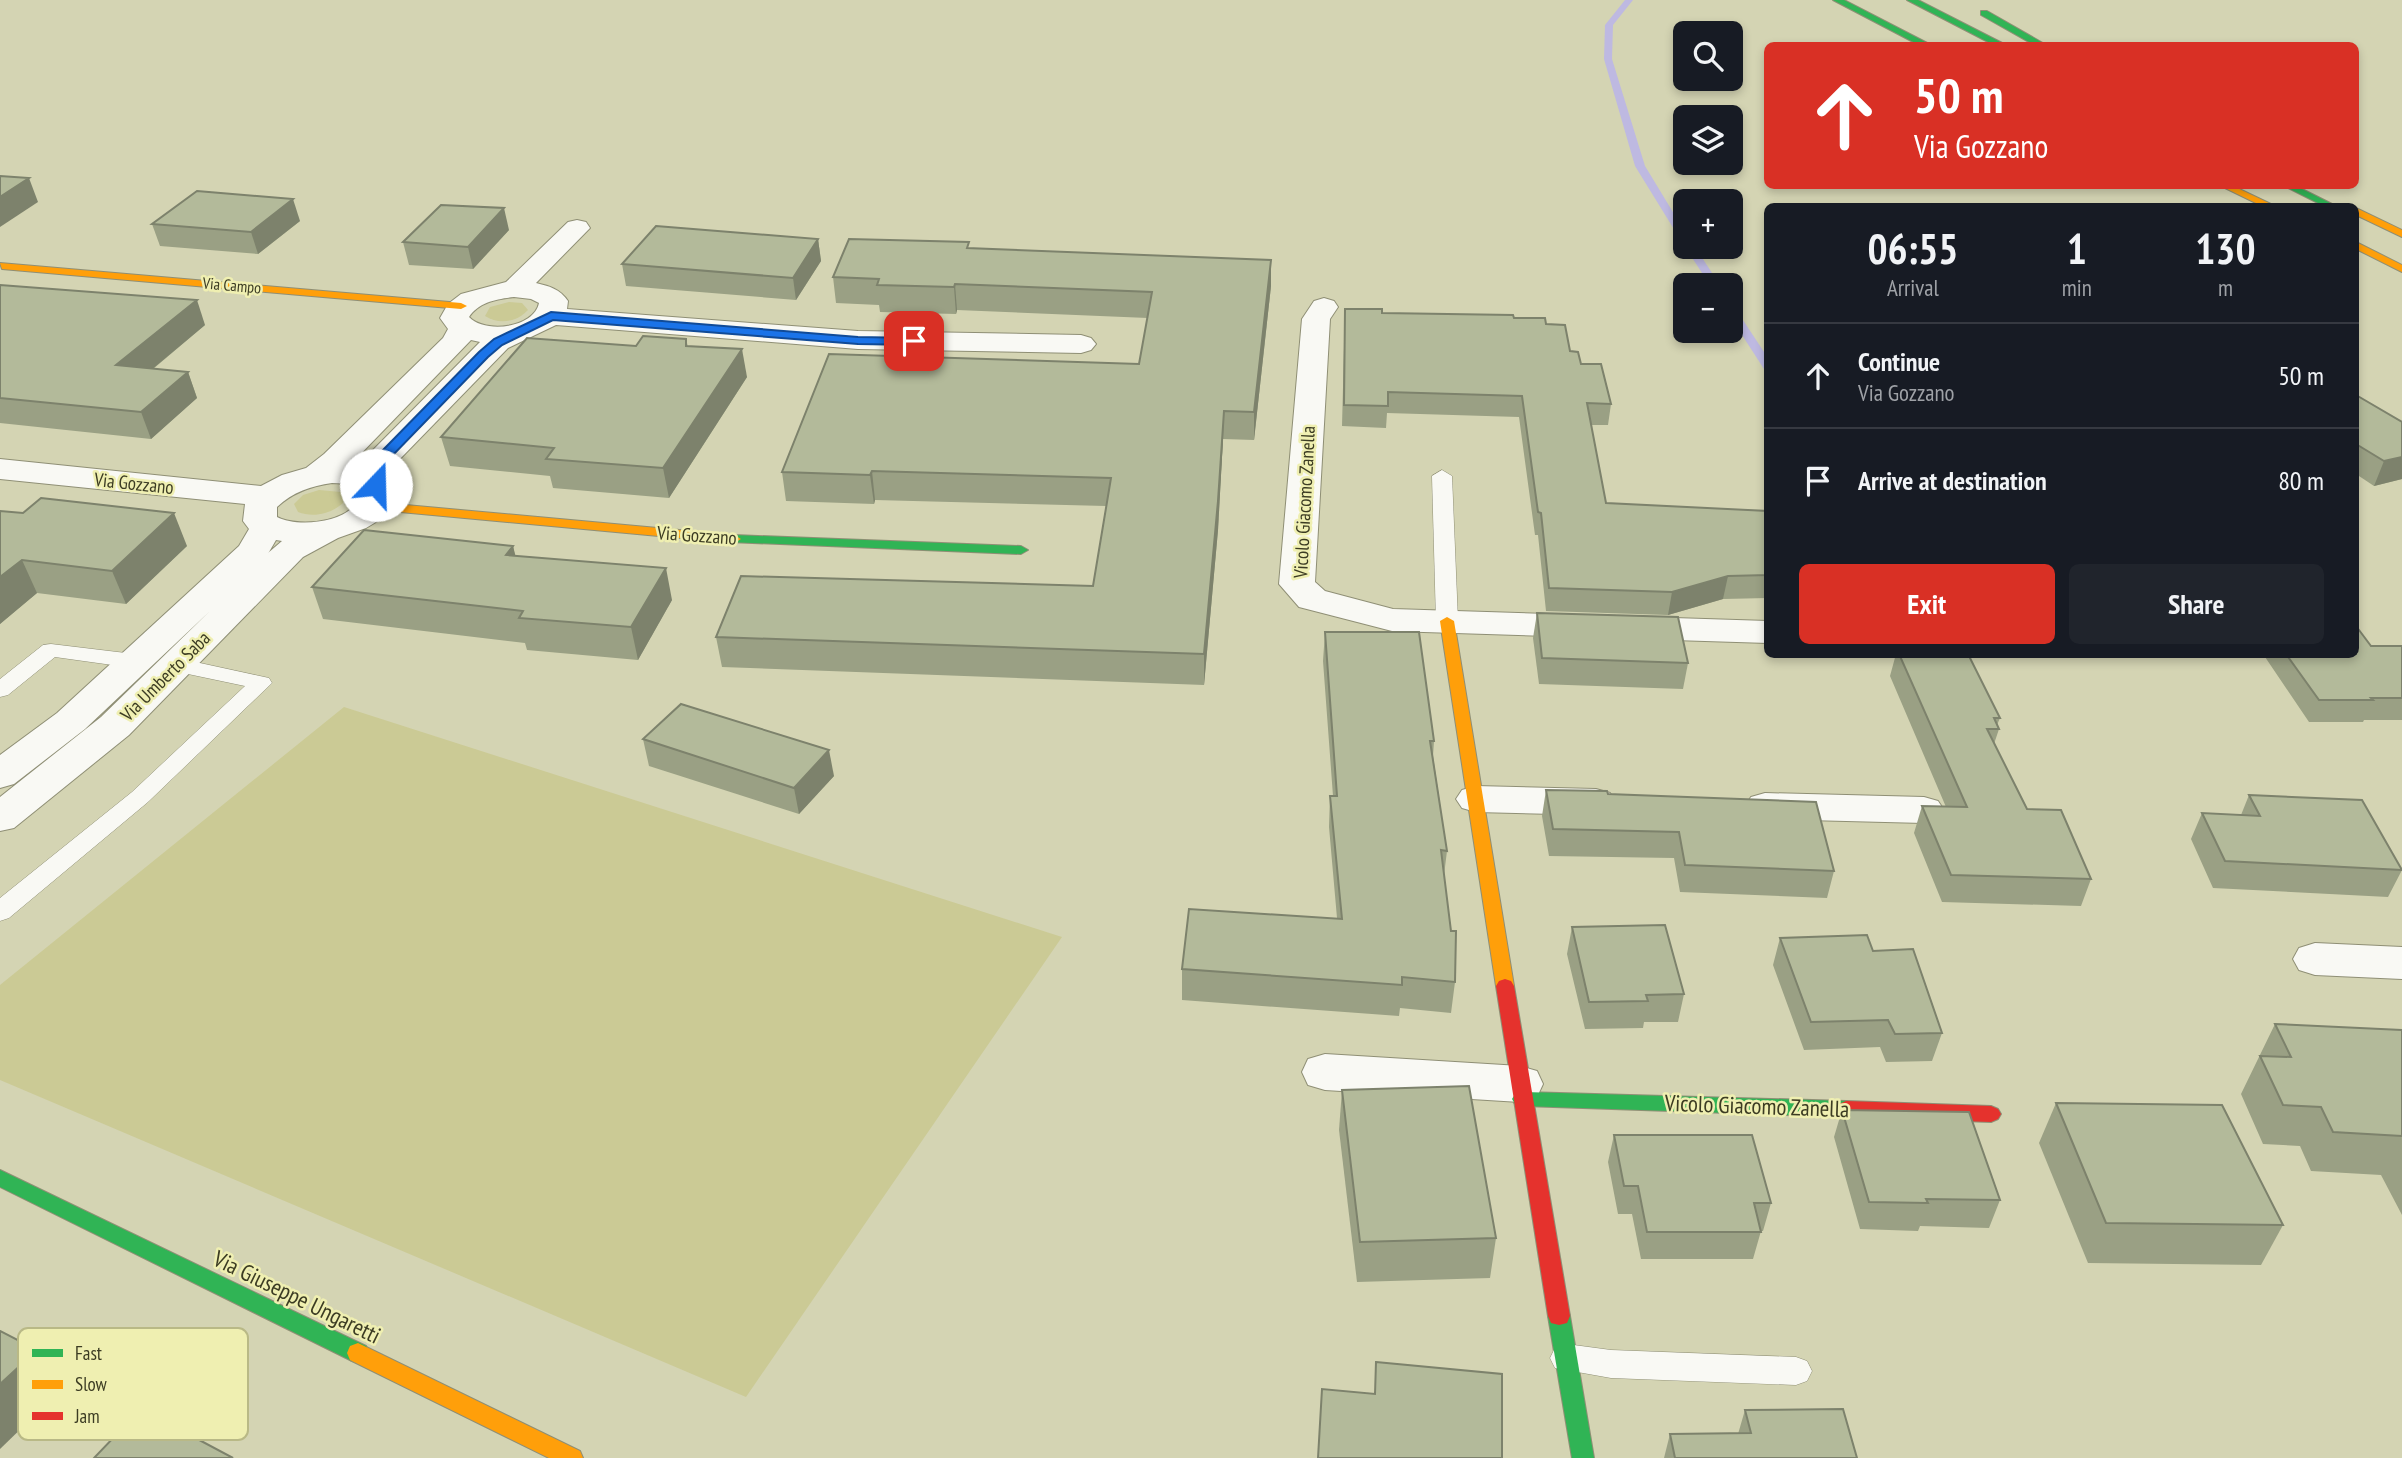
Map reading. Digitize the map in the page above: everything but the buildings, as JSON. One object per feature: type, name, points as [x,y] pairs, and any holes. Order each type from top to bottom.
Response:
[{"type":"main road","points":[[1838,0],[1921,42]]},
{"type":"main road","points":[[1911,0],[1996,42]]},
{"type":"main road","points":[[1967,4],[2037,42]]},
{"type":"main road","points":[[1891,6],[1961,42]]},
{"type":"main road","points":[[2233,189],[2263,203]]},
{"type":"main road","points":[[2247,189],[2275,203]]},
{"type":"main road","points":[[2295,189],[2326,203]]},
{"type":"main road","points":[[2312,189],[2341,203]]},
{"type":"main road","points":[[2359,212],[2402,234]]},
{"type":"main road","points":[[2359,220],[2402,241]]},
{"type":"main road","points":[[2359,248],[2402,270]]},
{"type":"main road","name":"Via Campo","points":[[2,266],[462,317]]},
{"type":"main road","name":"Via Gozzano","points":[[374,496],[696,537],[1021,550]]},
{"type":"main road","points":[[1447,621],[1521,1092],[1583,1458]]},
{"type":"main road","name":"Vicolo Giacomo Zanella","points":[[1521,1092],[1991,1114]]},
{"type":"main road","name":"Via Giuseppe Ungaretti","points":[[0,1178],[572,1458]]},
{"type":"street","points":[[514,289],[577,228]]},
{"type":"street","points":[[317,475],[335,461],[455,342],[462,317],[488,293],[514,289],[547,295],[554,301],[555,308],[551,316]]},
{"type":"street","name":"Vicolo Giacomo Zanella","points":[[1324,307],[1316,319],[1297,584],[1312,599],[1392,620],[1764,632]]},
{"type":"street","points":[[326,531],[362,516],[374,496],[383,458],[484,354],[498,342],[551,316],[858,340],[1081,344]]},
{"type":"street","points":[[462,317],[488,335],[520,331]]},
{"type":"street","name":"Via Gozzano","points":[[0,469],[267,512],[292,534],[326,531]]},
{"type":"street","points":[[267,512],[298,480],[317,475],[358,475],[374,496]]},
{"type":"street","name":"Via Umberto Saba","points":[[0,775],[71,721],[252,552],[267,512]]},
{"type":"street","name":"Via Umberto Saba","points":[[0,818],[115,726],[291,550],[326,531]]},
{"type":"street","points":[[1476,799],[1639,803]]},
{"type":"street","points":[[1734,805],[1924,810]]},
{"type":"street","points":[[2315,959],[2402,963]]},
{"type":"street","name":"Vicolo Giacomo Zanella","points":[[1325,1072],[1521,1092]]},
{"type":"lane","points":[[1442,477],[1447,621]]},
{"type":"lane","points":[[0,690],[51,650],[134,662]]},
{"type":"lane","points":[[0,912],[140,797],[261,683],[177,665]]},
{"type":"lane","points":[[1566,1358],[1611,1364],[1796,1371]]},
{"type":"shaded area","points":[[509,302],[522,303],[528,310],[508,321],[496,321],[485,316],[490,307]]},
{"type":"shaded area","points":[[319,490],[341,492],[344,495],[343,503],[322,514],[298,512],[294,504],[303,495]]},
{"type":"shaded area","points":[[344,707],[1062,937],[746,1397],[0,1080],[0,985]]},
{"type":"waterway","points":[[1629,0],[1609,25],[1608,59],[1640,166],[1673,220]]},
{"type":"waterway","points":[[1698,259],[1707,273]]},
{"type":"waterway","points":[[1743,328],[1764,361]]},
{"type":"traffic: fast","points":[[1837,0],[1921,42]]},
{"type":"traffic: fast","points":[[1911,0],[1996,42]]},
{"type":"traffic: fast","points":[[1984,13],[2037,42]]},
{"type":"traffic: fast","points":[[2295,189],[2325,203]]},
{"type":"traffic: fast","points":[[734,539],[1021,550]]},
{"type":"traffic: fast","points":[[1522,1099],[1846,1109]]},
{"type":"traffic: fast","points":[[0,1178],[358,1353]]},
{"type":"traffic: fast","points":[[1559,1316],[1583,1458]]},
{"type":"traffic: slow","points":[[2233,189],[2263,203]]},
{"type":"traffic: slow","points":[[2359,212],[2402,234]]},
{"type":"traffic: slow","points":[[2359,247],[2402,269]]},
{"type":"traffic: slow","points":[[2,266],[461,306]]},
{"type":"traffic: slow","points":[[373,506],[734,539]]},
{"type":"traffic: slow","points":[[1447,621],[1505,986]]},
{"type":"traffic: slow","points":[[358,1353],[572,1458]]},
{"type":"traffic: jam","points":[[1505,986],[1559,1316]]},
{"type":"traffic: jam","points":[[1846,1109],[1991,1114]]},
{"type":"route","points":[[376,485],[383,458],[484,354],[498,342],[544,322],[551,316],[858,340],[914,341]]}]
